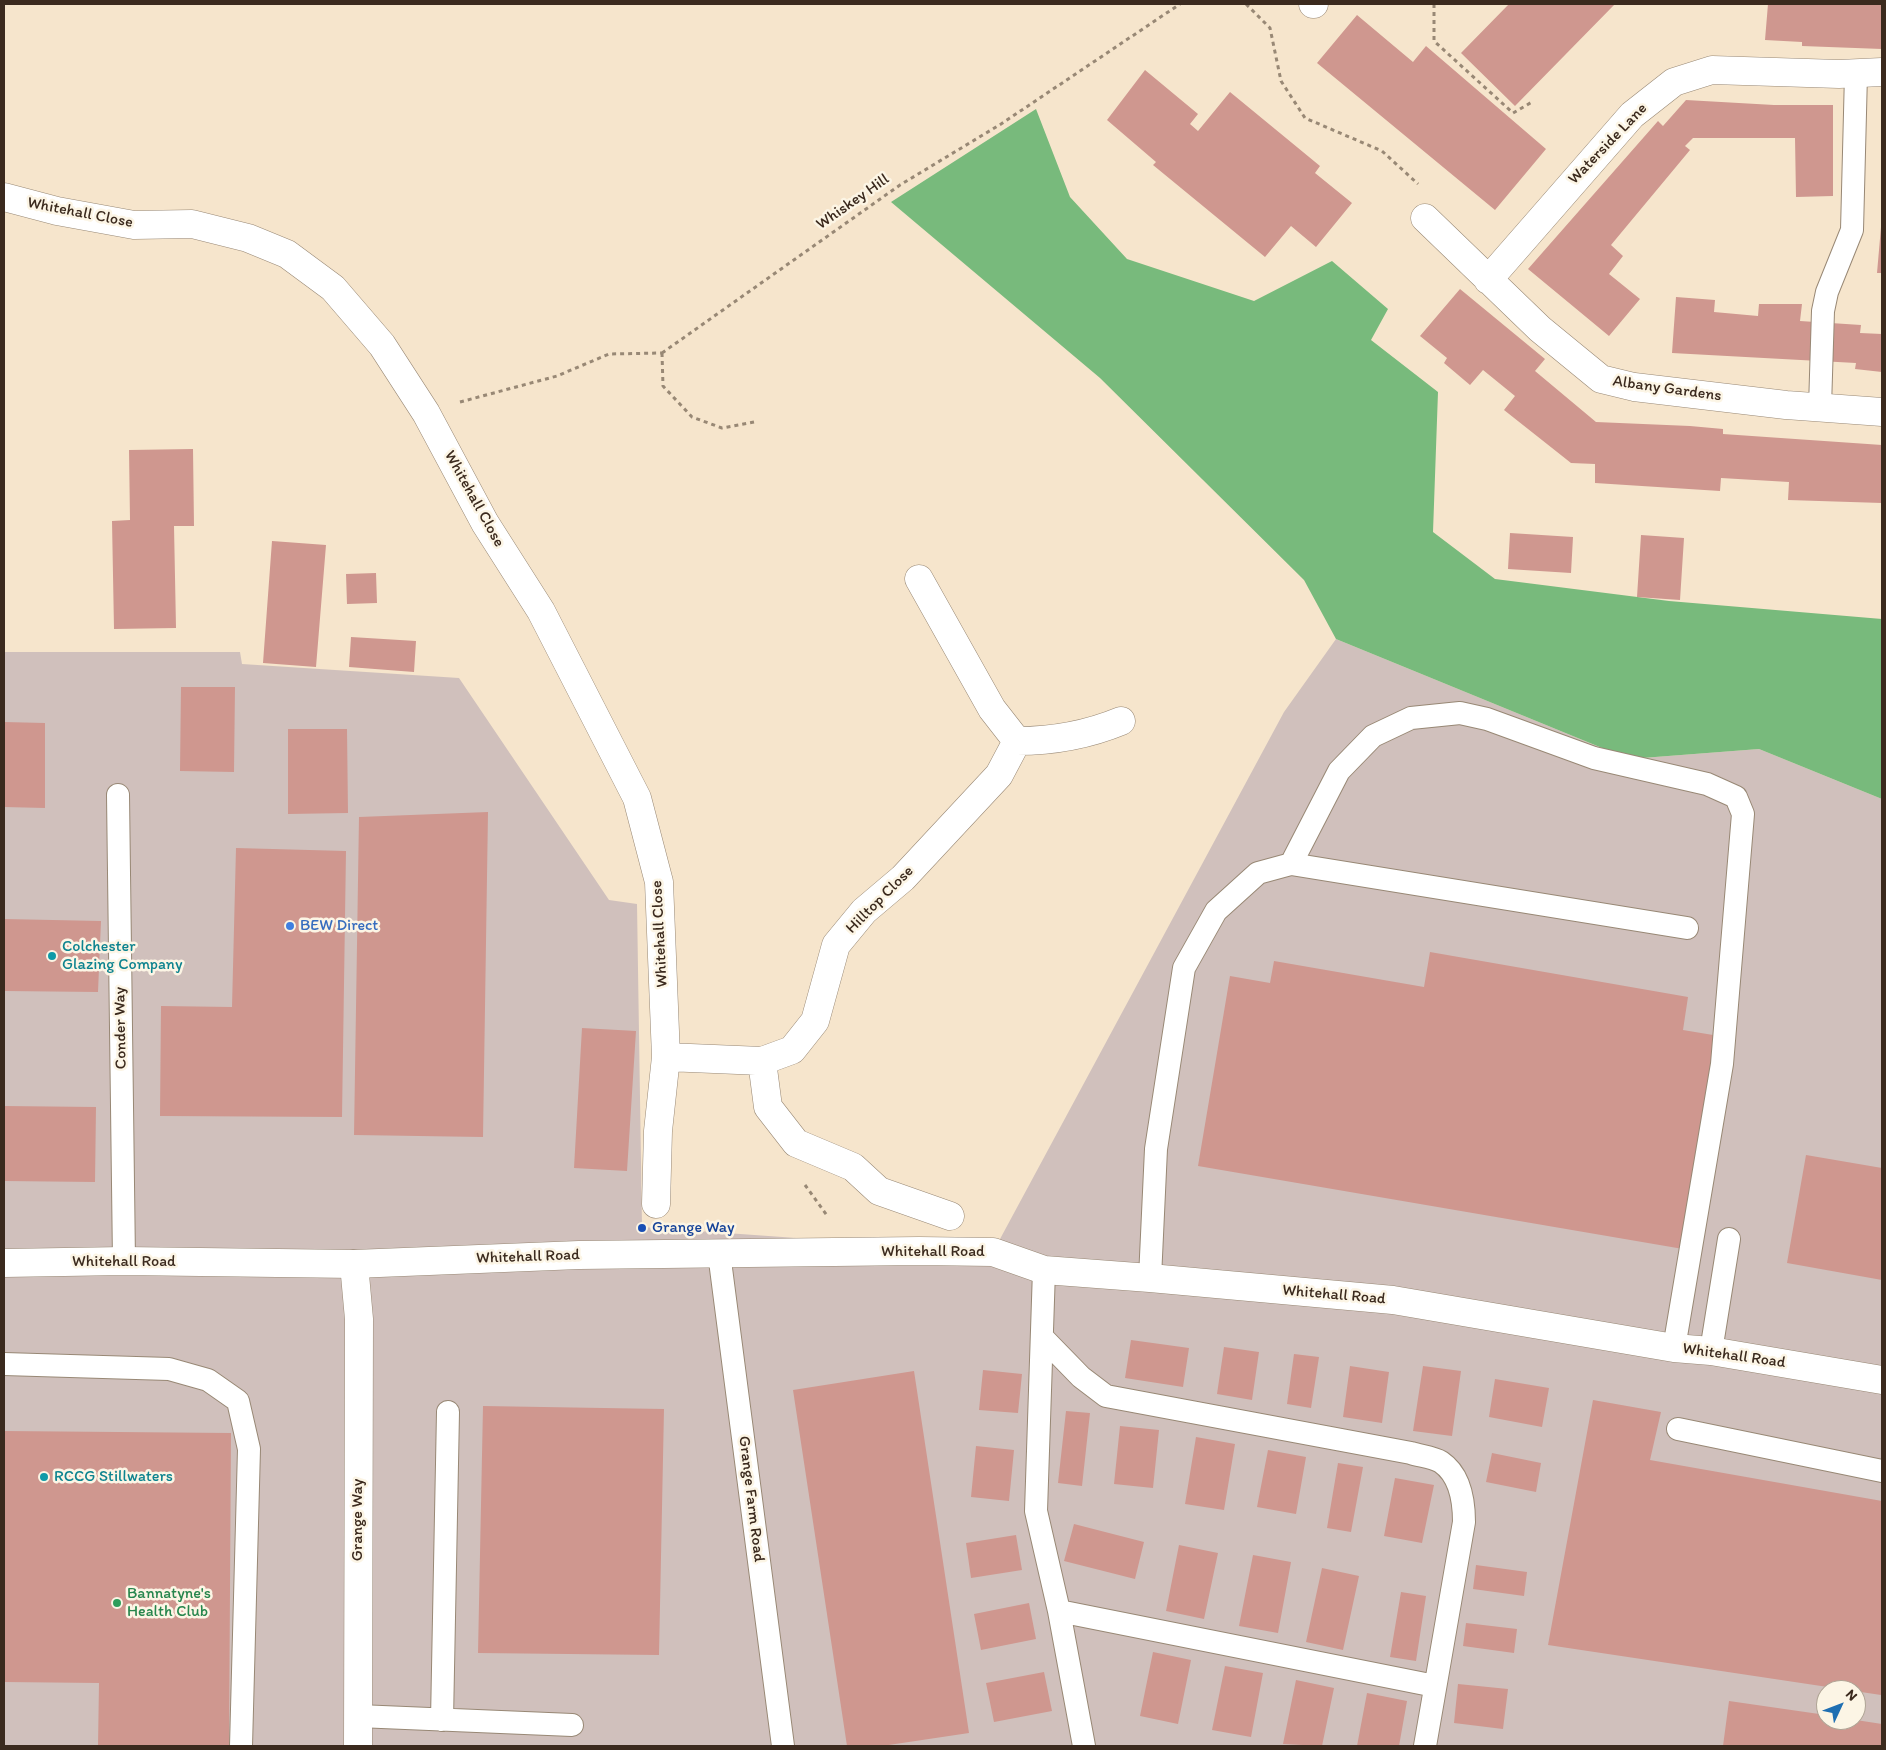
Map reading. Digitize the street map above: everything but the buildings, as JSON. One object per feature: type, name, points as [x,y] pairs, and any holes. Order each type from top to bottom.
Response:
[{"type":"street","name":"Waterside Lane","points":[[1488,280],[1632,115],[1674,82],[1712,70],[1856,74],[1882,72]]},
{"type":"street","name":"Whitehall Close","points":[[4,197],[57,211],[134,225],[192,224],[248,238],[287,254],[332,288],[382,345],[426,413],[485,523],[540,611],[637,798],[659,882],[666,1057],[658,1131],[656,1204]]},
{"type":"street","name":"Albany Gardens","points":[[1425,218],[1548,336],[1601,379],[1634,387],[1882,412]]},
{"type":"street","points":[[920,579],[992,709],[1017,741],[1047,741],[1094,732],[1121,721]]},
{"type":"street","name":"Hilltop Close","points":[[762,1061],[792,1050],[815,1021],[836,945],[864,911],[903,878],[999,775],[1017,741]]},
{"type":"street","points":[[666,1057],[762,1061],[768,1107],[796,1143],[853,1168],[879,1191],[950,1216]]},
{"type":"street","name":"Whitehall Road","points":[[4,1264],[124,1261],[354,1264],[579,1255],[993,1252],[1044,1270],[1392,1300],[1674,1348],[1711,1351],[1882,1380]]},
{"type":"street","name":"Grange Way","points":[[354,1264],[359,1319],[358,1746]]},
{"type":"lane","points":[[1820,407],[1823,311],[1826,292],[1852,230],[1856,74]]},
{"type":"lane","points":[[1291,864],[1339,771],[1373,736],[1411,718],[1460,713],[1487,719],[1594,758],[1707,784],[1736,797],[1743,814],[1722,1064],[1674,1348]]},
{"type":"lane","name":"Conder Way","points":[[118,795],[124,1261]]},
{"type":"lane","points":[[1150,1278],[1156,1149],[1184,968],[1216,911],[1258,873],[1291,864],[1687,928]]},
{"type":"lane","points":[[1711,1351],[1729,1240]]},
{"type":"lane","name":"Grange Farm Road","points":[[719,1253],[783,1746]]},
{"type":"lane","points":[[1044,1270],[1036,1511],[1059,1611],[1084,1746]]},
{"type":"lane","points":[[1043,1338],[1081,1377],[1106,1396],[1411,1453],[1441,1463],[1456,1479],[1464,1502],[1464,1512],[1425,1746]]},
{"type":"lane","points":[[4,1364],[169,1369],[208,1380],[238,1401],[249,1449],[241,1746]]},
{"type":"lane","points":[[442,1720],[448,1412]]},
{"type":"lane","points":[[1678,1429],[1882,1471]]},
{"type":"lane","points":[[1059,1611],[1435,1686]]},
{"type":"lane","points":[[358,1716],[572,1725]]},
{"type":"path","name":"Whiskey Hill","points":[[662,353],[900,185],[1001,124],[1180,4]]},
{"type":"path","points":[[1246,4],[1270,28],[1281,81],[1305,118],[1382,151],[1434,199],[1425,218]]},
{"type":"path","points":[[1434,4],[1434,41],[1513,113],[1532,102]]},
{"type":"path","points":[[426,413],[487,393],[558,376],[609,354],[662,353],[663,386],[692,417],[722,428],[754,422]]},
{"type":"shaded area","points":[[1336,639],[1629,759],[1759,749],[1882,799],[1882,1746],[4,1746],[4,652],[240,652],[242,664],[459,678],[609,900],[637,904],[642,1227],[993,1252],[1284,712]]},
{"type":"green space","points":[[1036,109],[1070,197],[1127,259],[1254,301],[1332,261],[1388,309],[1371,340],[1438,392],[1433,532],[1495,579],[1669,601],[1882,619],[1882,799],[1759,749],[1629,759],[1336,639],[1304,580],[1100,378],[891,202]]},
{"type":"place","name":"BEW Direct","points":[[290,926]]},
{"type":"place","name":"Colchester Glazing Company","points":[[52,956]]},
{"type":"place","name":"Grange Way","points":[[642,1228]]},
{"type":"place","name":"RCCG Stillwaters","points":[[44,1477]]},
{"type":"place","name":"Bannatyne's Health Club","points":[[117,1603]]}]
